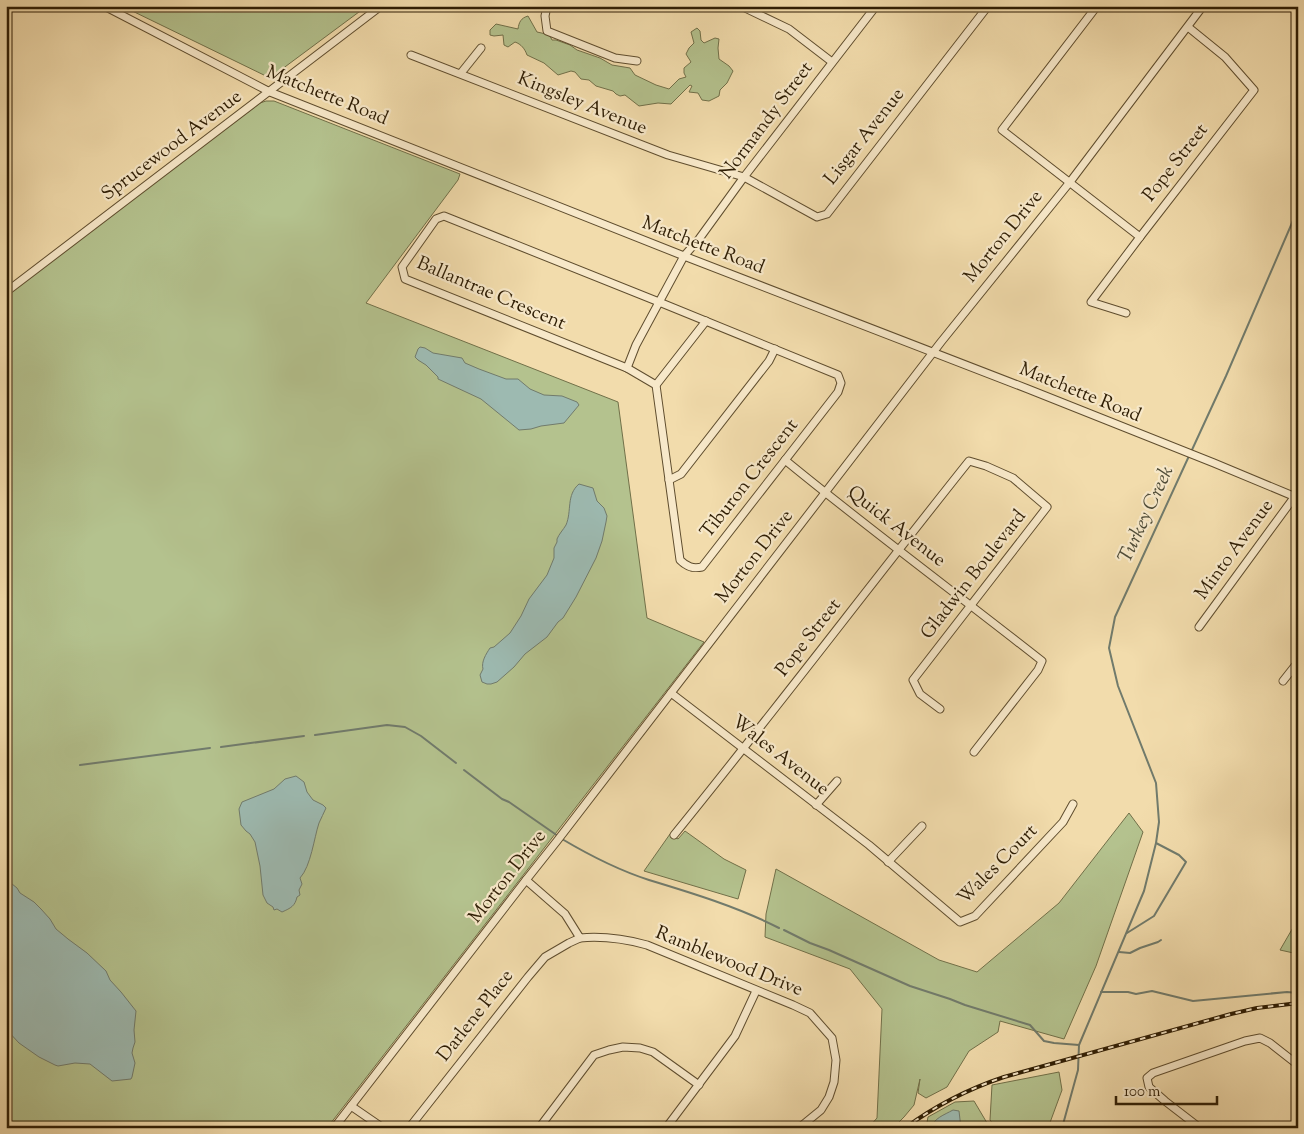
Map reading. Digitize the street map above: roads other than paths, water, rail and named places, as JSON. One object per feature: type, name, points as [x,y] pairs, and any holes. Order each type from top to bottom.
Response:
[{"type":"street","name":"Matchette Road","points":[[104,6],[270,92],[1297,495]]},
{"type":"street","name":"Sprucewood Avenue","points":[[6,292],[381,6]]},
{"type":"street","points":[[547,6],[545,16],[547,31],[615,58],[637,61]]},
{"type":"street","points":[[741,6],[789,29],[832,62]]},
{"type":"street","name":"Normandy Street","points":[[627,368],[636,346],[684,256],[696,243],[744,177],[876,6]]},
{"type":"street","name":"Lisgar Avenue","points":[[744,177],[817,217],[827,214],[988,6]]},
{"type":"street","points":[[1097,6],[1002,130],[1140,237]]},
{"type":"street","name":"Morton Drive","points":[[334,1128],[563,834],[932,353],[1070,182],[1203,6]]},
{"type":"street","name":"Pope Street","points":[[1126,313],[1091,302],[1254,90],[1225,56],[1188,27]]},
{"type":"street","points":[[462,73],[481,48]]},
{"type":"street","name":"Kingsley Avenue","points":[[411,54],[668,155],[744,177]]},
{"type":"street","name":"Ballantrae Crescent","points":[[627,368],[405,279],[402,267],[436,219],[444,216],[659,302]]},
{"type":"street","name":"Tiburon Crescent","points":[[656,385],[680,560],[686,566],[702,567],[838,392],[841,383],[838,375],[659,302]]},
{"type":"street","points":[[627,368],[656,385],[706,321]]},
{"type":"street","points":[[669,480],[681,474],[776,350]]},
{"type":"street","name":"Quick Avenue","points":[[785,460],[1042,661],[1038,670],[974,752]]},
{"type":"street","name":"Pope Street","points":[[674,835],[744,749],[898,549],[969,461]]},
{"type":"street","name":"Gladwin Boulevard","points":[[940,709],[920,694],[912,680],[1047,507],[1013,478],[969,461]]},
{"type":"street","name":"Minto Avenue","points":[[1199,627],[1297,495]]},
{"type":"street","points":[[1283,681],[1298,662]]},
{"type":"street","name":"Wales Avenue","points":[[671,693],[869,845]]},
{"type":"street","points":[[816,805],[837,781]]},
{"type":"street","name":"Wales Court","points":[[869,845],[960,922],[974,916],[1062,822],[1073,804]]},
{"type":"street","points":[[888,862],[922,826]]},
{"type":"street","points":[[526,880],[565,914],[580,938]]},
{"type":"street","name":"Ramblewood Drive","points":[[580,938],[595,936],[632,940],[810,1013],[832,1038],[836,1060],[834,1082],[829,1097],[821,1110],[800,1128]]},
{"type":"street","name":"Darlene Place","points":[[409,1128],[545,957],[580,938]]},
{"type":"street","points":[[666,1128],[735,1036],[756,991]]},
{"type":"street","points":[[1200,1128],[1149,1087],[1146,1078],[1153,1073],[1245,1041],[1260,1038],[1270,1043],[1298,1065]]},
{"type":"street","points":[[539,1128],[594,1056],[608,1050],[623,1047],[640,1048],[653,1052],[699,1085]]},
{"type":"street","points":[[351,1106],[383,1128]]},
{"type":"water","points":[[420,347],[433,353],[462,358],[465,363],[479,369],[506,379],[518,379],[530,389],[544,395],[562,396],[577,402],[579,405],[564,423],[519,430],[481,399],[438,379],[426,365],[415,357]]},
{"type":"water","points":[[579,484],[593,488],[597,501],[604,508],[607,516],[596,558],[563,618],[547,637],[525,654],[497,682],[487,684],[482,682],[480,675],[483,669],[483,661],[490,648],[494,647],[510,633],[529,599],[547,575],[554,558],[554,548],[557,539],[568,520],[572,493]]},
{"type":"water","points":[[296,776],[304,782],[307,792],[313,800],[326,808],[319,823],[307,866],[300,878],[302,884],[299,890],[300,895],[292,906],[282,912],[277,909],[274,910],[267,903],[263,895],[255,842],[241,825],[239,809],[242,802],[274,789],[285,779]]},
{"type":"water","points":[[6,879],[20,893],[34,902],[50,919],[56,929],[87,953],[106,971],[110,980],[136,1011],[135,1042],[132,1053],[135,1063],[131,1079],[112,1081],[90,1064],[55,1065],[39,1057],[19,1043],[6,1029]]},
{"type":"water","points":[[953,1110],[959,1111],[961,1128],[931,1128],[937,1119]]},
{"type":"waterway","name":"Turkey Creek","points":[[1191,452],[1298,209]]},
{"type":"waterway","name":"Turkey Creek","points":[[1062,1128],[1078,1070],[1079,1045],[1144,891],[1156,843],[1159,822],[1156,783],[1118,686],[1109,648],[1115,617],[1189,456]]},
{"type":"waterway","points":[[315,735],[387,725],[405,727],[421,736],[456,763]]},
{"type":"waterway","points":[[221,747],[304,736]]},
{"type":"waterway","points":[[80,765],[210,748]]},
{"type":"waterway","points":[[464,770],[502,799],[558,836]]},
{"type":"waterway","points":[[562,839],[626,872],[731,907],[779,928]]},
{"type":"waterway","name":"Turkey Creek","points":[[1127,933],[1154,916],[1186,862],[1179,855],[1156,843]]},
{"type":"waterway","points":[[784,930],[910,986],[1030,1025],[1044,1041],[1079,1045]]},
{"type":"waterway","points":[[1119,952],[1130,953],[1161,940]]},
{"type":"waterway","points":[[1101,992],[1128,992],[1136,994],[1152,991],[1193,1001],[1287,992],[1298,993]]},
{"type":"railway","points":[[905,1128],[928,1112],[952,1099],[1004,1077],[1231,1014],[1257,1008],[1298,1003]]}]
